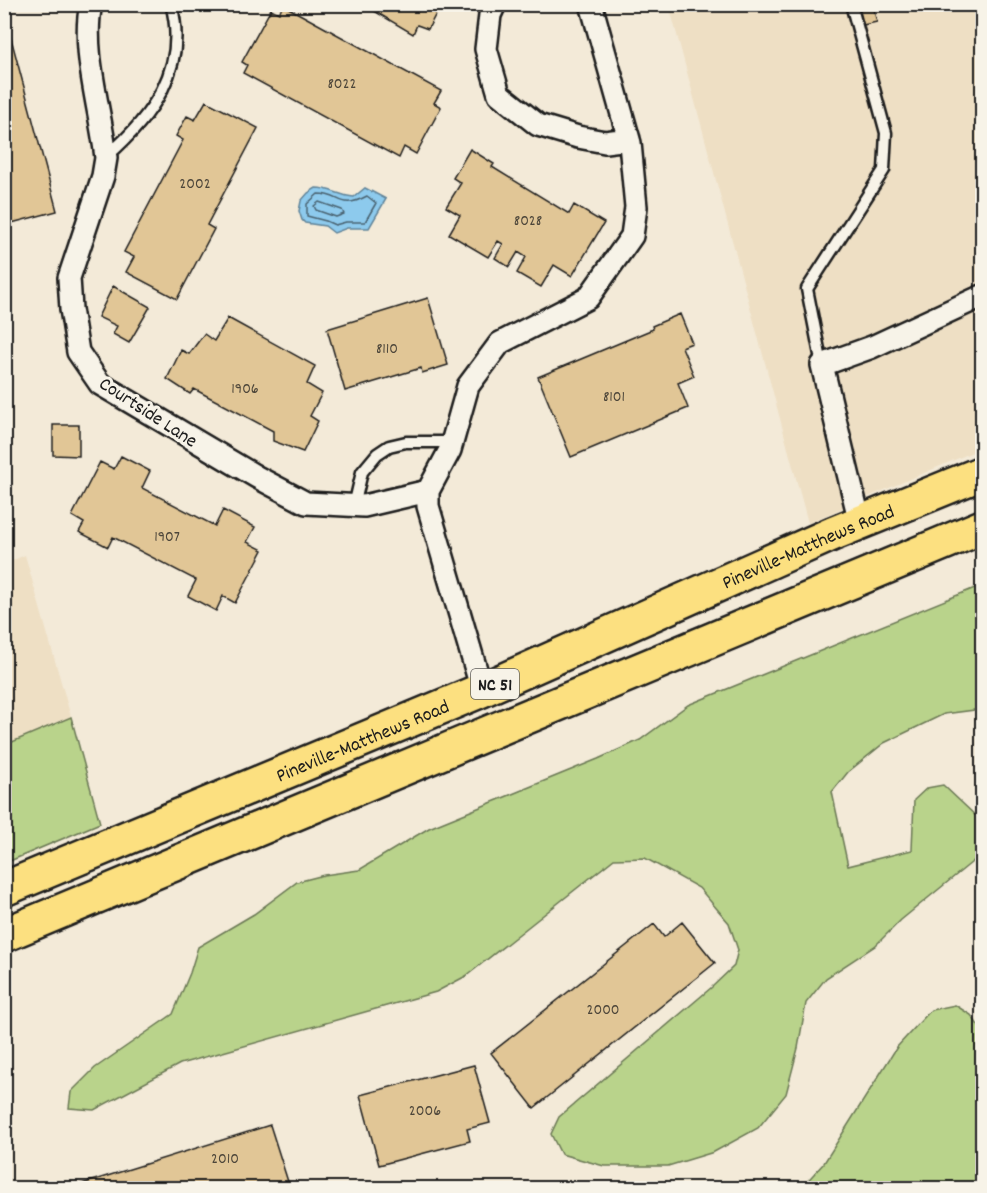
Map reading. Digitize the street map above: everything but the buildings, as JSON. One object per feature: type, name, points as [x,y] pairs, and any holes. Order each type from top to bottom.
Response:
[{"type":"main road","name":"Pineville-Matthews Road","points":[[4,890],[482,690],[846,529],[982,473]]},
{"type":"main road","name":"NC 51","points":[[4,935],[982,527]]},
{"type":"main road","points":[[846,529],[849,583]]},
{"type":"street","name":"Courtside Lane","points":[[91,4],[88,38],[106,158],[103,176],[69,278],[78,352],[100,384],[256,477],[306,503],[364,507],[428,491]]},
{"type":"street","points":[[495,4],[490,15],[486,49],[499,94],[538,125],[605,142],[629,139]]},
{"type":"street","points":[[482,690],[428,506],[428,491],[452,442],[468,386],[500,343],[588,298],[633,236],[636,207],[629,139],[591,4]]},
{"type":"street","points":[[846,529],[822,365],[872,346],[982,296]]},
{"type":"lane","points":[[106,158],[133,134],[158,100],[172,67],[176,38],[171,4]]},
{"type":"lane","points":[[822,365],[807,289],[884,170],[886,133],[851,4]]},
{"type":"lane","points":[[354,506],[362,472],[377,454],[389,446],[405,442],[452,442]]},
{"type":"shaded area","points":[[669,5],[982,5],[982,448],[808,523]]},
{"type":"shaded area","points":[[25,555],[71,717],[5,745],[5,564]]},
{"type":"green space","points":[[982,585],[982,709],[944,714],[884,743],[848,772],[832,792],[848,866],[912,850],[914,800],[927,788],[943,785],[978,818],[982,826],[982,854],[901,920],[875,946],[826,978],[806,1003],[798,1048],[786,1094],[758,1128],[714,1152],[668,1166],[604,1166],[561,1154],[551,1134],[559,1117],[734,966],[738,950],[729,923],[699,888],[645,858],[614,859],[466,976],[436,992],[180,1064],[94,1110],[69,1108],[71,1092],[95,1068],[173,1014],[198,947],[254,914],[297,882],[359,870],[429,828],[640,740],[688,705]]},
{"type":"green space","points":[[71,717],[100,823],[5,863],[5,745]]},
{"type":"green space","points":[[955,1005],[971,1015],[982,1031],[982,1188],[801,1188],[824,1163],[897,1047],[931,1010]]},
{"type":"water","points":[[316,188],[354,197],[365,188],[386,199],[369,228],[347,228],[334,233],[325,226],[305,223],[302,220],[299,211],[301,201]]}]
